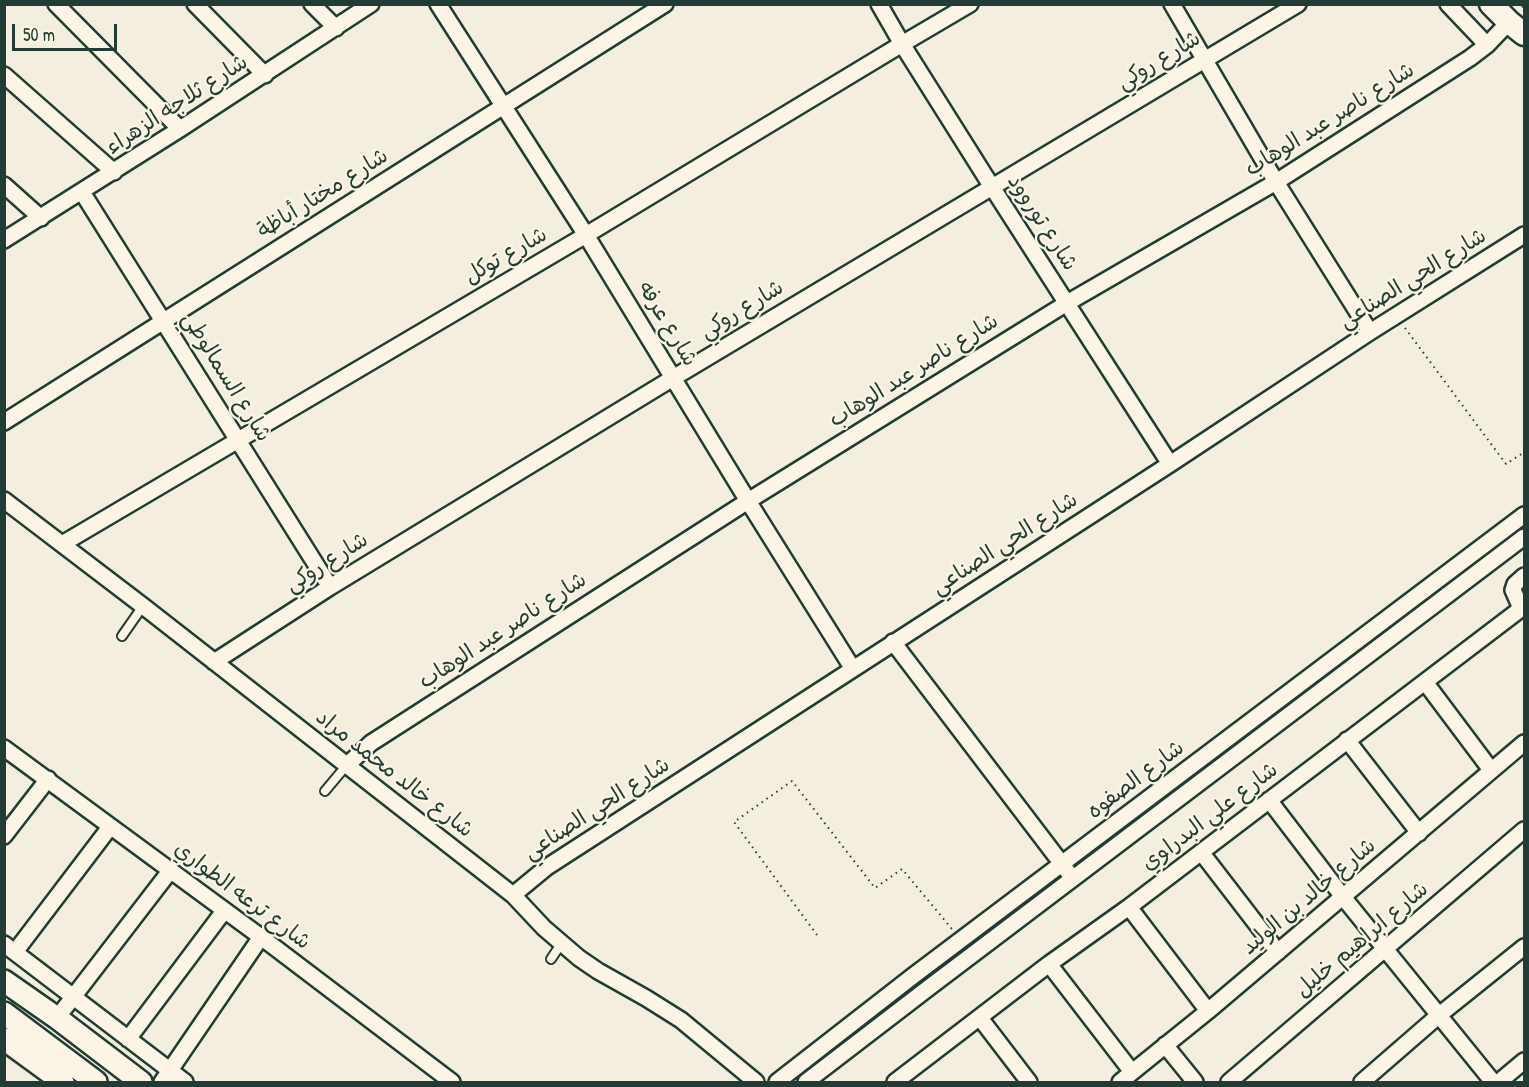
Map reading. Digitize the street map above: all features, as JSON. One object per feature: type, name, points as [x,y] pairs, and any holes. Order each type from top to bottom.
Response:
[{"type":"main road","points":[[1491,4],[1517,28]]},
{"type":"main road","points":[[4,981],[57,1018],[141,1083]]},
{"type":"main road","points":[[4,1012],[96,1083]]},
{"type":"main road","points":[[4,1039],[63,1083]]},
{"type":"main road","points":[[50,1047],[92,1045]]},
{"type":"street","points":[[195,4],[265,75]]},
{"type":"street","points":[[312,4],[336,28]]},
{"type":"street","name":"شارع ثلاجه الزهراء","points":[[4,240],[265,75],[371,4]]},
{"type":"street","name":"شارع عرفه","points":[[438,4],[586,235],[853,669]]},
{"type":"street","name":"شارع مختار أباظة","points":[[4,422],[665,4]]},
{"type":"street","name":"شارع توروود","points":[[879,4],[992,187],[1170,464]]},
{"type":"street","name":"شارع توكل","points":[[62,544],[586,235],[970,4]]},
{"type":"street","points":[[1172,4],[1276,182],[1370,332]]},
{"type":"street","name":"شارع روكي","points":[[214,662],[330,586],[1298,4]]},
{"type":"street","points":[[1448,4],[1488,45]]},
{"type":"street","points":[[65,7],[180,129]]},
{"type":"street","name":"شارع ناصر عبد الوهاب","points":[[346,766],[370,743],[748,501],[1067,303],[1276,182],[1517,28]]},
{"type":"street","points":[[4,75],[114,172]]},
{"type":"street","points":[[4,185],[41,218]]},
{"type":"street","name":"شارع السمالوطي","points":[[82,192],[330,586]]},
{"type":"street","name":"شارع الحي الصناعي","points":[[513,895],[547,867],[1370,332],[1522,241]]},
{"type":"street","name":"شارع خالد محمد مراد","points":[[4,500],[513,895],[561,944],[598,971],[681,1020],[756,1083]]},
{"type":"street","name":"شارع الصفوه","points":[[777,1083],[961,940],[1524,515]]},
{"type":"street","name":"شارع الصفوه","points":[[806,1083],[1524,537]]},
{"type":"street","name":"شارع علي البدراوي","points":[[905,1079],[1049,964],[1129,907],[1518,611],[1522,607],[1513,590],[1515,584],[1524,576]]},
{"type":"street","points":[[893,642],[1073,879]]},
{"type":"street","points":[[1425,682],[1491,770]]},
{"type":"street","points":[[1347,740],[1419,833]]},
{"type":"street","name":"شارع خالد بن الوليد","points":[[1120,1083],[1524,743]]},
{"type":"street","name":"شارع ترعه الطواري","points":[[4,748],[261,937],[452,1083]]},
{"type":"street","points":[[4,836],[48,779]]},
{"type":"street","points":[[1269,800],[1342,897],[1493,1083]]},
{"type":"street","points":[[110,827],[10,948],[128,1039],[166,1077],[185,1083]]},
{"type":"street","name":"شارع ابراهيم خليل","points":[[1229,1083],[1524,830]]},
{"type":"street","points":[[1201,852],[1278,952]]},
{"type":"street","points":[[57,1018],[170,871]]},
{"type":"street","points":[[1129,907],[1208,1011]]},
{"type":"street","points":[[128,1039],[224,910]]},
{"type":"street","points":[[166,1077],[261,937]]},
{"type":"street","points":[[1362,1083],[1438,1016],[1524,946]]},
{"type":"street","points":[[1049,964],[1132,1072]]},
{"type":"street","points":[[980,1018],[1029,1083]]},
{"type":"street","points":[[1165,1045],[1195,1083]]},
{"type":"street","points":[[1499,1083],[1524,1060]]},
{"type":"lane","points":[[122,636],[143,606]]},
{"type":"lane","points":[[324,791],[346,766]]},
{"type":"lane","points":[[551,959],[561,944]]},
{"type":"path","points":[[1396,316],[1506,464],[1523,453],[1524,456]]},
{"type":"path","points":[[817,935],[734,822],[792,781],[875,888],[902,869],[961,940]]}]
